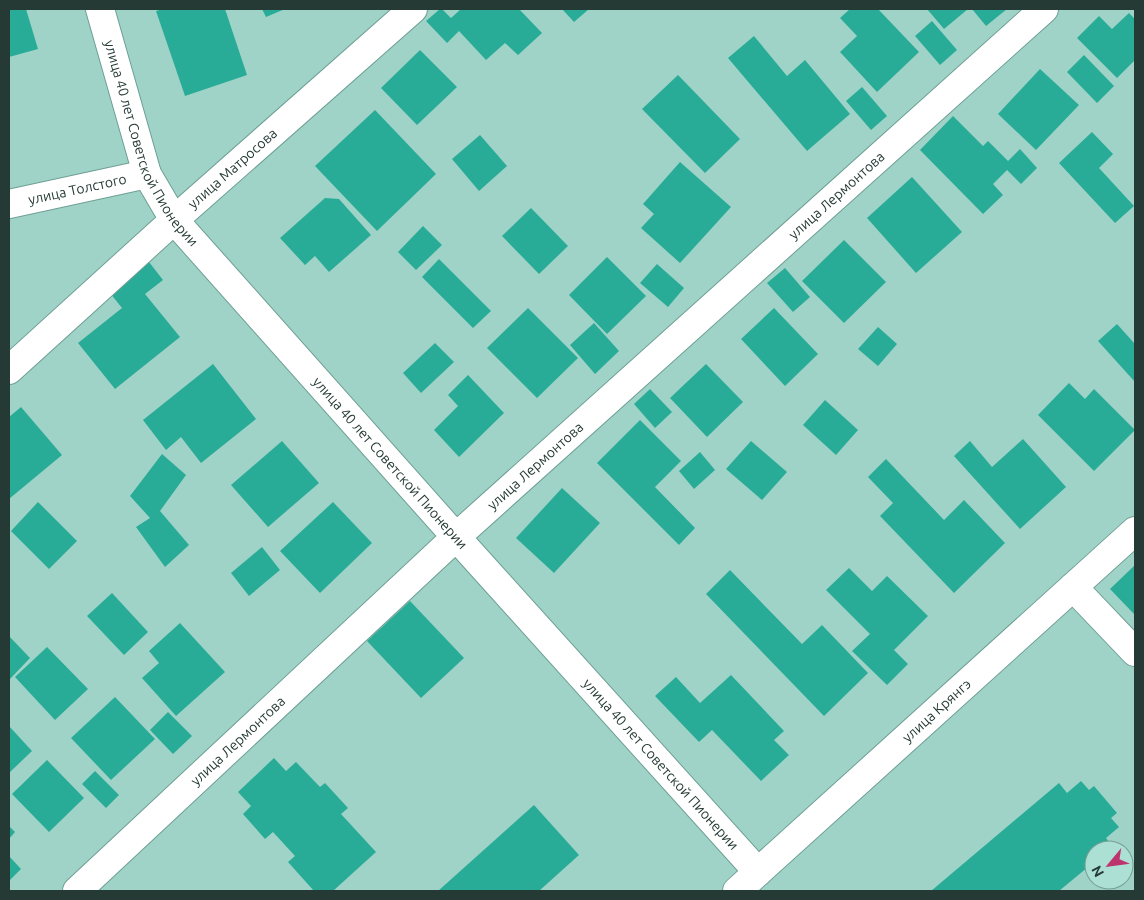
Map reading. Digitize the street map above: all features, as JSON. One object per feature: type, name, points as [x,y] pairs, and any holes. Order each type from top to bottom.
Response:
[{"type":"street","name":"улица 40 лет Советской Пионерии","points":[[100,9],[147,174],[174,220],[758,872]]},
{"type":"street","name":"улица Матросова","points":[[9,370],[174,220],[413,9]]},
{"type":"street","name":"улица Лермонтова","points":[[77,891],[456,537],[1044,9]]},
{"type":"street","name":"улица Толстого","points":[[9,204],[147,174]]},
{"type":"street","name":"улица Крянгэ","points":[[737,891],[1135,531]]},
{"type":"street","points":[[1073,587],[1135,652]]},
{"type":"building","points":[[9,9],[26,9],[38,49],[9,57]]},
{"type":"building","points":[[163,9],[225,9],[247,75],[185,96],[156,11]]},
{"type":"building","points":[[262,9],[285,9],[266,17]]},
{"type":"building","points":[[440,9],[451,18],[461,9],[519,9],[542,33],[518,55],[505,43],[486,60],[459,31],[447,43],[426,21]]},
{"type":"building","points":[[562,9],[589,9],[574,22]]},
{"type":"building","points":[[850,9],[878,9],[919,52],[877,92],[840,52],[857,36],[840,18]]},
{"type":"building","points":[[927,9],[968,9],[944,29]]},
{"type":"building","points":[[972,9],[1007,9],[986,26]]},
{"type":"building","points":[[1129,13],[1135,19],[1135,60],[1117,78],[1077,38],[1099,16],[1112,29]]},
{"type":"building","points":[[932,21],[957,50],[940,65],[915,36]]},
{"type":"building","points":[[754,36],[787,76],[805,60],[850,114],[807,151],[728,58]]},
{"type":"building","points":[[420,50],[457,87],[417,125],[381,88]]},
{"type":"building","points":[[1084,55],[1114,86],[1097,103],[1067,72]]},
{"type":"building","points":[[1040,69],[1079,105],[1036,150],[998,114]]},
{"type":"building","points":[[678,75],[740,139],[705,173],[642,109]]},
{"type":"building","points":[[862,87],[887,116],[871,130],[846,101]]},
{"type":"building","points":[[375,110],[436,174],[377,231],[315,166]]},
{"type":"building","points":[[953,116],[983,146],[988,141],[1008,161],[1020,149],[1037,168],[1021,184],[1007,170],[993,184],[1003,195],[983,214],[920,150]]},
{"type":"building","points":[[1092,132],[1113,154],[1099,168],[1134,206],[1115,223],[1059,163]]},
{"type":"building","points":[[480,135],[507,166],[479,191],[452,159]]},
{"type":"building","points":[[680,162],[731,207],[680,263],[641,228],[654,214],[643,204]]},
{"type":"building","points":[[912,177],[962,232],[916,273],[867,218]]},
{"type":"building","points":[[325,198],[339,199],[371,235],[329,272],[315,256],[305,265],[280,238]]},
{"type":"building","points":[[531,208],[568,246],[539,274],[502,236]]},
{"type":"building","points":[[423,226],[442,245],[416,270],[398,252]]},
{"type":"building","points":[[844,240],[886,282],[844,323],[802,281]]},
{"type":"building","points":[[607,257],[646,296],[607,334],[569,295]]},
{"type":"building","points":[[439,259],[491,311],[473,328],[422,277]]},
{"type":"building","points":[[149,262],[163,280],[145,294],[180,337],[115,389],[78,343],[122,308],[110,293]]},
{"type":"building","points":[[657,264],[684,288],[668,307],[640,283]]},
{"type":"building","points":[[785,268],[810,297],[793,312],[767,283]]},
{"type":"building","points":[[528,308],[578,358],[537,398],[487,348]]},
{"type":"building","points":[[774,308],[818,354],[785,386],[741,339]]},
{"type":"building","points":[[594,323],[619,351],[595,374],[570,345]]},
{"type":"building","points":[[1117,324],[1135,344],[1135,382],[1098,341]]},
{"type":"building","points":[[878,327],[897,344],[878,366],[858,349]]},
{"type":"building","points":[[435,343],[454,362],[421,393],[403,373]]},
{"type":"building","points":[[213,364],[256,419],[201,463],[181,437],[166,450],[143,420]]},
{"type":"building","points":[[706,364],[743,402],[707,437],[670,398]]},
{"type":"building","points":[[468,375],[504,413],[459,457],[434,430],[458,406],[448,395]]},
{"type":"building","points":[[1069,383],[1085,399],[1094,389],[1135,430],[1094,471],[1038,415]]},
{"type":"building","points":[[650,389],[672,412],[655,428],[634,404]]},
{"type":"building","points":[[825,400],[858,430],[836,455],[803,425]]},
{"type":"building","points":[[21,407],[62,455],[9,499],[9,417]]},
{"type":"building","points":[[640,420],[681,461],[655,487],[695,528],[679,545],[597,463]]},
{"type":"building","points":[[1023,439],[1066,487],[1020,529],[954,456],[970,441],[992,467]]},
{"type":"building","points":[[282,441],[319,483],[268,527],[231,485]]},
{"type":"building","points":[[751,441],[787,472],[762,500],[726,469]]},
{"type":"building","points":[[700,452],[715,470],[694,489],[679,471]]},
{"type":"building","points":[[162,454],[186,475],[160,511],[189,545],[165,567],[136,527],[150,518],[130,496]]},
{"type":"building","points":[[886,459],[944,520],[964,500],[1005,543],[954,593],[880,516],[893,503],[868,477]]},
{"type":"building","points":[[562,488],[600,523],[554,573],[516,538]]},
{"type":"building","points":[[38,502],[77,541],[49,569],[11,531]]},
{"type":"building","points":[[333,502],[372,543],[320,593],[280,551]]},
{"type":"building","points":[[262,547],[280,570],[249,596],[231,573]]},
{"type":"building","points":[[1135,565],[1135,615],[1110,589]]},
{"type":"building","points":[[849,568],[872,591],[887,576],[928,616],[894,650],[908,664],[887,685],[852,651],[870,634],[826,590]]},
{"type":"building","points":[[730,570],[802,644],[822,625],[868,673],[824,716],[706,594]]},
{"type":"building","points":[[112,593],[148,632],[124,655],[87,616]]},
{"type":"building","points":[[410,601],[464,658],[421,698],[367,641]]},
{"type":"building","points":[[180,623],[225,672],[176,716],[142,678],[159,663],[149,651]]},
{"type":"building","points":[[9,636],[30,658],[9,680]]},
{"type":"building","points":[[47,647],[88,689],[55,720],[15,677]]},
{"type":"building","points":[[731,675],[784,731],[774,740],[789,755],[761,781],[712,730],[699,742],[655,696],[676,677],[700,703]]},
{"type":"building","points":[[115,697],[155,739],[111,780],[71,738]]},
{"type":"building","points":[[168,712],[192,736],[173,754],[150,730]]},
{"type":"building","points":[[9,726],[32,751],[9,773]]},
{"type":"building","points":[[274,758],[286,771],[296,762],[320,787],[325,783],[348,808],[341,814],[376,852],[333,891],[314,891],[288,862],[295,856],[273,832],[265,839],[243,814],[251,806],[238,792]]},
{"type":"building","points":[[47,760],[84,798],[49,832],[12,794]]},
{"type":"building","points":[[95,771],[119,795],[106,808],[82,784]]},
{"type":"building","points":[[1081,781],[1089,790],[1094,786],[1117,813],[1111,818],[1119,827],[1106,838],[1108,840],[1084,840],[1084,870],[1059,891],[931,891],[1059,783],[1067,793]]},
{"type":"building","points":[[534,805],[579,855],[539,891],[438,891]]},
{"type":"building","points":[[9,826],[15,832],[9,839]]},
{"type":"building","points":[[9,856],[21,869],[9,881]]}]
